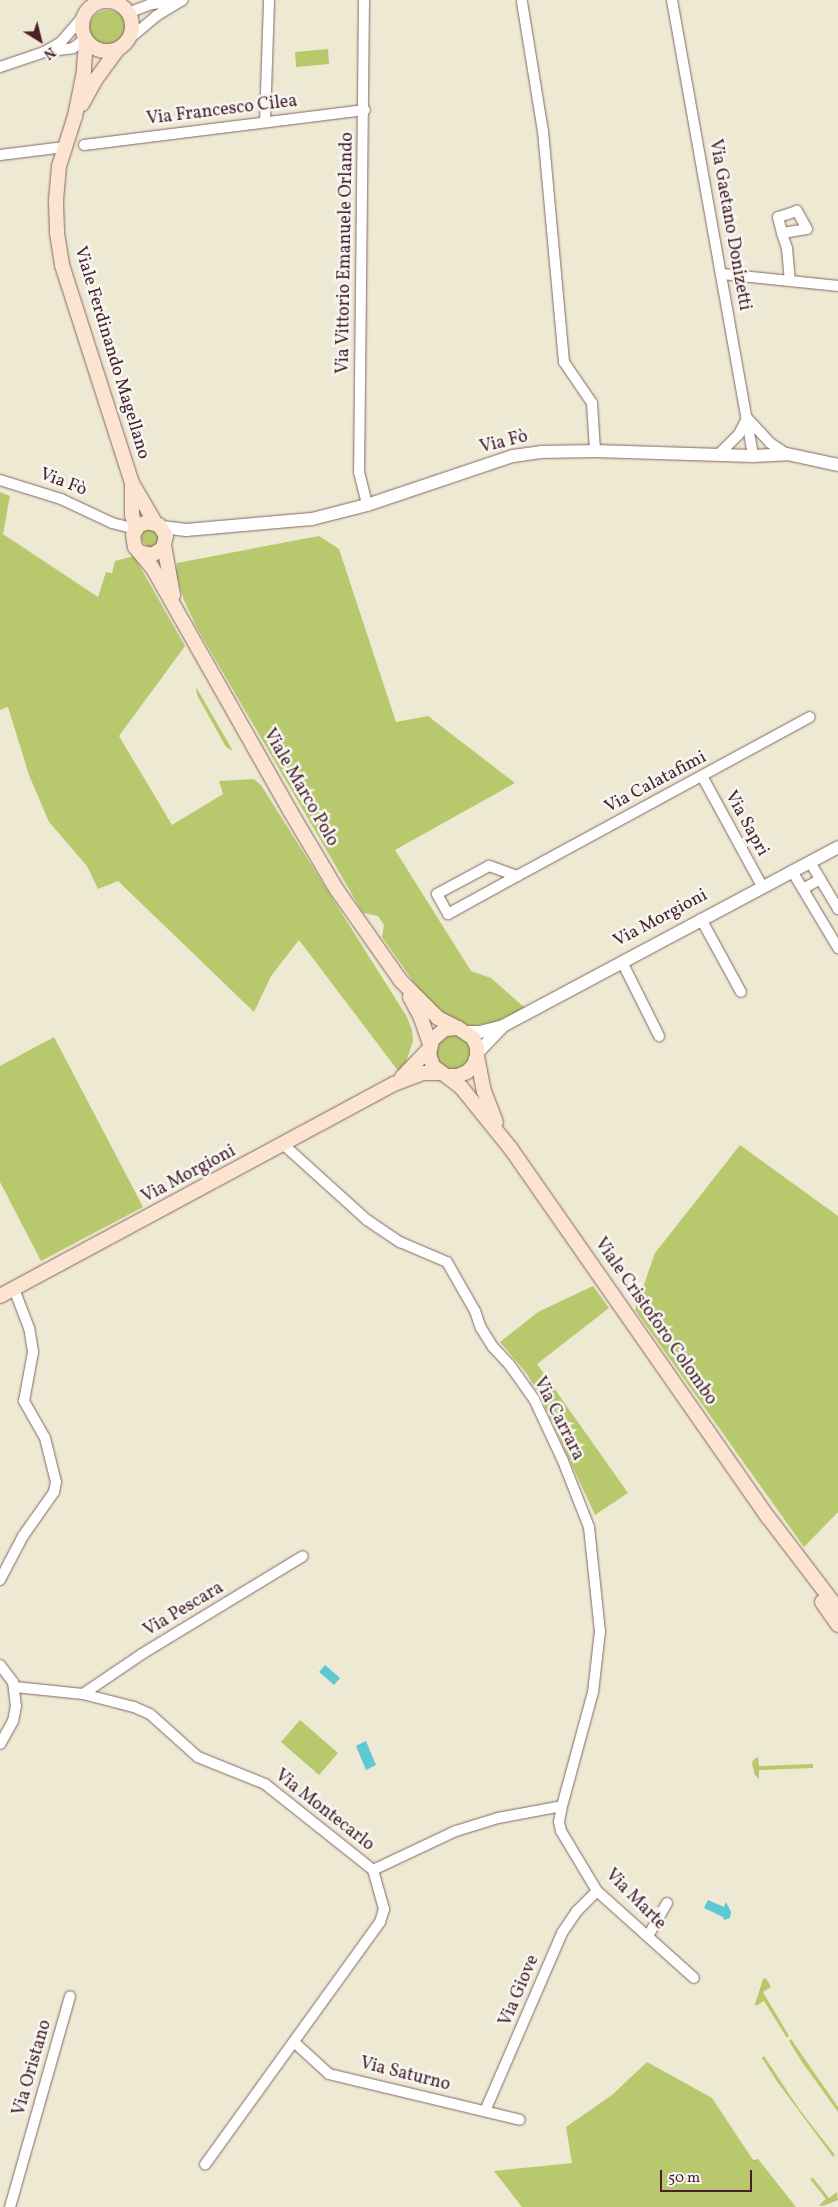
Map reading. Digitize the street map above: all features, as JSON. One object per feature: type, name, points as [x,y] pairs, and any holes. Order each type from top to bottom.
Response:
[{"type":"main road","points":[[100,2],[112,2],[128,8],[132,25],[129,39],[118,49],[96,80],[75,116],[84,71],[86,40],[82,25],[87,12],[100,2]]},
{"type":"main road","points":[[86,40],[100,50],[109,52],[118,49]]},
{"type":"main road","name":"Viale Ferdinando Magellano","points":[[75,116],[59,166],[56,202],[57,233],[62,265],[132,483]]},
{"type":"main road","points":[[132,483],[165,533],[165,544],[176,608]]},
{"type":"main road","points":[[132,483],[132,516],[136,541],[149,555],[155,554],[165,544]]},
{"type":"main road","points":[[136,541],[147,522],[159,526]]},
{"type":"main road","name":"Viale Marco Polo","points":[[136,541],[337,890],[401,981]]},
{"type":"main road","points":[[401,981],[438,1018],[474,1038],[484,1091],[492,1114],[511,1149]]},
{"type":"main road","points":[[401,981],[421,1018],[430,1046],[431,1062],[461,1087],[511,1149]]},
{"type":"main road","points":[[394,1084],[417,1064],[442,1031],[462,1030]]},
{"type":"main road","points":[[394,1084],[423,1073],[458,1076],[467,1072],[474,1065],[478,1054]]},
{"type":"main road","name":"Via Morgioni","points":[[0,1296],[284,1145],[394,1084]]},
{"type":"main road","name":"Viale Cristoforo Colombo","points":[[511,1149],[768,1517],[838,1609]]},
{"type":"main road","name":"Viale Cristoforo Colombo","points":[[768,1517],[792,1559],[838,1625]]},
{"type":"street","points":[[265,122],[269,0]]},
{"type":"street","name":"Via Vittorio Emanuele Orlando","points":[[364,0],[365,110],[359,472],[367,505]]},
{"type":"street","name":"Via Gaetano Donizetti","points":[[672,0],[753,456]]},
{"type":"street","points":[[128,8],[148,2],[181,1]]},
{"type":"street","points":[[129,39],[156,16],[181,1]]},
{"type":"street","points":[[522,2],[543,131],[564,362],[592,403],[595,451]]},
{"type":"street","points":[[44,52],[61,42],[87,12]]},
{"type":"street","points":[[0,67],[44,52],[72,48],[86,40]]},
{"type":"street","name":"Via Francesco Cilea","points":[[84,145],[365,110]]},
{"type":"street","points":[[0,156],[65,147]]},
{"type":"street","points":[[782,233],[787,248],[790,281]]},
{"type":"street","points":[[722,274],[838,286]]},
{"type":"street","points":[[719,454],[739,434],[747,418],[770,443],[787,454]]},
{"type":"street","name":"Via Fò","points":[[186,530],[312,519],[367,505],[513,456],[541,452],[595,451],[753,456],[787,454],[838,466]]},
{"type":"street","name":"Via Fò","points":[[0,480],[61,499],[112,523],[136,541]]},
{"type":"street","points":[[159,526],[186,530]]},
{"type":"street","points":[[165,544],[186,530]]},
{"type":"street","name":"Via Calatafimi","points":[[517,876],[489,866],[438,894],[448,914],[810,718]]},
{"type":"street","name":"Via Sapri","points":[[702,776],[762,886]]},
{"type":"street","name":"Via Morgioni","points":[[503,1026],[838,847]]},
{"type":"street","points":[[810,862],[838,909]]},
{"type":"street","points":[[792,871],[838,948]]},
{"type":"street","points":[[803,889],[820,879]]},
{"type":"street","points":[[701,919],[741,992]]},
{"type":"street","points":[[622,962],[659,1036]]},
{"type":"street","points":[[462,1030],[480,1032],[503,1026]]},
{"type":"street","points":[[478,1054],[503,1026]]},
{"type":"street","name":"Via Carrara","points":[[284,1145],[367,1220],[400,1242],[447,1262],[476,1311],[481,1328],[493,1348],[508,1364],[534,1399],[563,1461],[589,1527],[600,1632],[593,1692],[562,1806]]},
{"type":"street","points":[[0,1580],[23,1536],[54,1492],[56,1482],[45,1438],[24,1401],[33,1352],[29,1328],[14,1289]]},
{"type":"street","name":"Via Pescara","points":[[83,1694],[142,1654],[303,1556]]},
{"type":"street","points":[[0,1665],[15,1687],[16,1706],[13,1721],[0,1744]]},
{"type":"street","name":"Via Montecarlo","points":[[15,1687],[62,1690],[83,1694],[134,1707],[150,1714],[198,1757],[265,1784],[373,1870],[384,1909],[380,1922],[205,2165]]},
{"type":"street","points":[[373,1870],[456,1831],[498,1818],[562,1806]]},
{"type":"street","name":"Via Marte","points":[[562,1806],[559,1822],[561,1831],[597,1891],[694,1978]]},
{"type":"street","name":"Via Giove","points":[[485,2111],[562,1933],[577,1911],[597,1891]]},
{"type":"street","points":[[648,1936],[667,1903]]},
{"type":"street","name":"Via Oristano","points":[[10,2207],[70,1996]]},
{"type":"street","name":"Via Saturno","points":[[294,2042],[329,2074],[520,2120]]},
{"type":"green space","points":[[108,10],[121,16],[127,29],[121,42],[108,48],[95,42],[89,29],[95,16]]},
{"type":"green space","points":[[328,49],[329,64],[296,67],[295,52]]},
{"type":"green space","points":[[0,492],[10,496],[3,534],[98,597],[106,572],[112,573],[115,561],[134,556],[185,646],[119,736],[172,825],[223,794],[219,781],[254,779],[261,785],[407,1017],[412,1030],[413,1041],[406,1062],[399,1072],[299,940],[271,976],[254,1012],[118,881],[98,889],[87,866],[49,822],[29,775],[8,707],[0,710]]},
{"type":"green space","points":[[151,527],[162,537],[155,548],[148,548],[141,539],[144,530]]},
{"type":"green space","points":[[319,536],[339,549],[396,722],[428,716],[515,783],[395,850],[471,971],[491,978],[525,1008],[495,1022],[467,1027],[446,1017],[427,1001],[382,937],[384,925],[378,916],[363,913],[197,628],[183,598],[176,573],[177,563]]},
{"type":"green space","points":[[196,687],[233,751],[226,747],[197,695]]},
{"type":"green space","points":[[457,1034],[464,1037],[471,1048],[471,1061],[456,1073],[438,1067],[434,1049],[445,1035]]},
{"type":"green space","points":[[54,1037],[143,1207],[41,1261],[0,1182],[0,1066]]},
{"type":"green space","points":[[740,1145],[838,1216],[838,1512],[804,1547],[635,1310],[655,1253]]},
{"type":"green space","points":[[593,1286],[609,1308],[537,1364],[628,1493],[595,1515],[540,1396],[527,1374],[500,1342],[538,1312]]},
{"type":"green space","points":[[300,1720],[338,1753],[319,1775],[281,1742]]},
{"type":"green space","points":[[758,1757],[759,1766],[813,1764],[813,1768],[759,1770],[759,1779],[755,1775],[752,1764],[753,1760]]},
{"type":"green space","points":[[766,1978],[771,1987],[763,1992],[789,2036],[787,2038],[764,2001],[756,2006],[755,2004],[763,1979]]},
{"type":"green space","points":[[791,2039],[838,2107],[838,2112],[802,2062],[789,2041]]},
{"type":"green space","points":[[764,2056],[799,2109],[835,2155],[833,2157],[776,2080],[762,2058]]},
{"type":"green space","points":[[647,2062],[712,2098],[753,2160],[758,2159],[796,2207],[522,2207],[494,2171],[572,2163],[566,2127],[612,2095]]},
{"type":"green space","points":[[813,2178],[829,2198],[837,2192],[838,2200],[823,2206],[819,2205],[826,2199],[810,2179]]},
{"type":"water","points":[[325,1665],[340,1678],[334,1685],[319,1672]]},
{"type":"water","points":[[366,1741],[376,1765],[366,1770],[356,1746]]},
{"type":"water","points":[[708,1900],[724,1907],[726,1902],[731,1912],[730,1918],[724,1920],[723,1917],[704,1908]]}]
